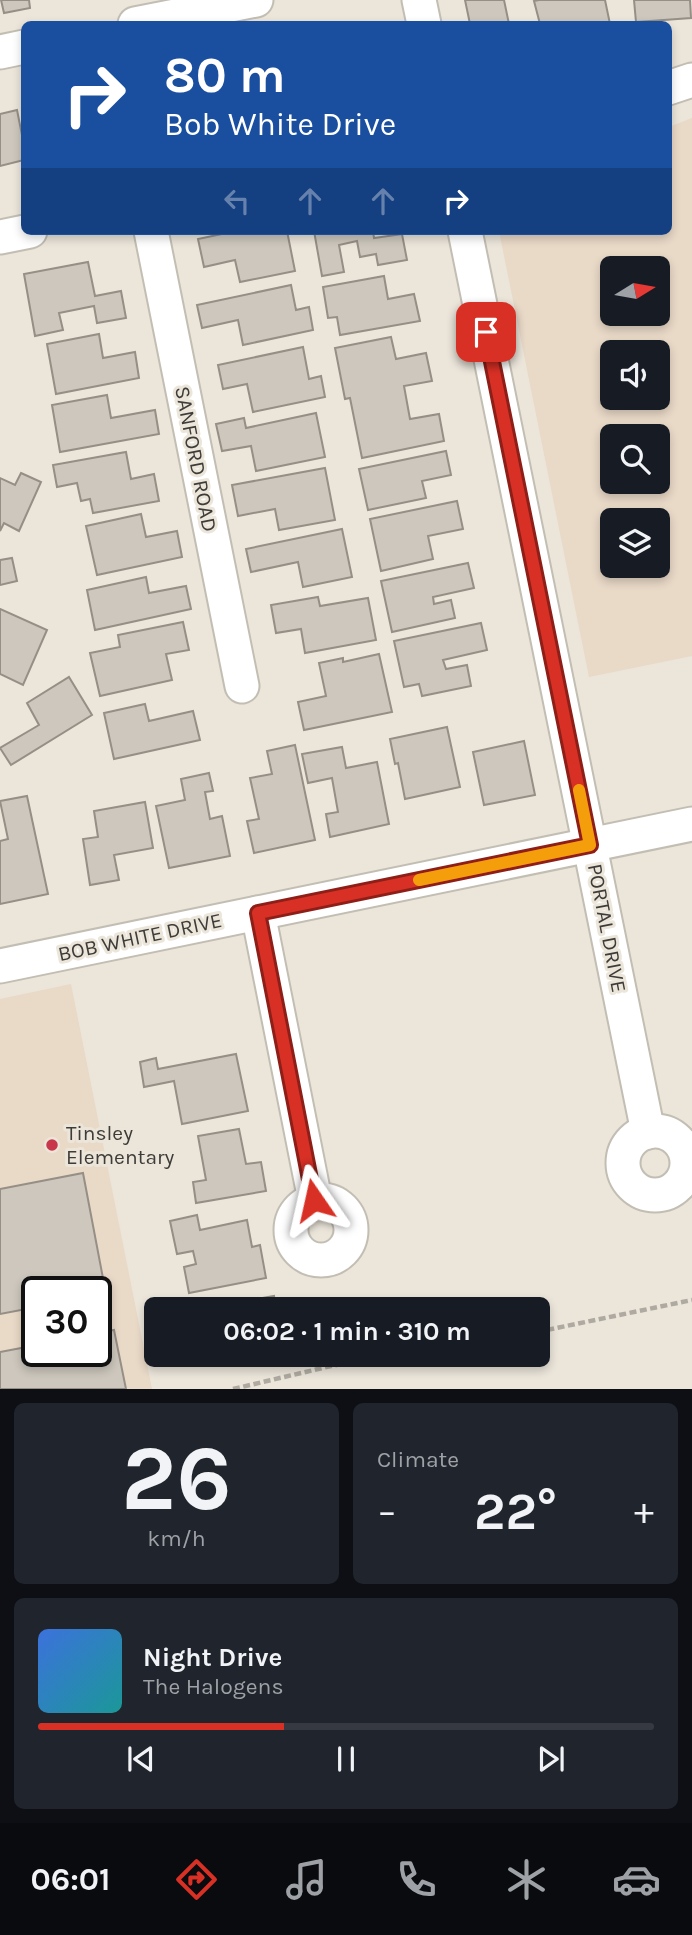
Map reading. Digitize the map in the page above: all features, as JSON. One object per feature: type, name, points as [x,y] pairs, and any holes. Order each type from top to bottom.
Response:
[{"type":"street","points":[[150,21],[256,0]]},
{"type":"street","points":[[419,0],[423,21]]},
{"type":"street","points":[[0,52],[21,48]]},
{"type":"street","points":[[672,87],[692,80]]},
{"type":"street","points":[[0,237],[21,233]]},
{"type":"street","name":"SANFORD ROAD","points":[[152,235],[242,686]]},
{"type":"street","name":"PORTAL DRIVE","points":[[466,235],[648,1132]]},
{"type":"street","name":"BOB WHITE DRIVE","points":[[0,966],[692,824]]},
{"type":"street","points":[[258,913],[314,1200]]},
{"type":"path","points":[[550,1329],[692,1300]]},
{"type":"path","points":[[233,1389],[327,1367]]},
{"type":"shaded area","points":[[692,118],[692,656],[589,677],[500,235],[672,235],[672,126]]},
{"type":"shaded area","name":"Tinsley Elementary","points":[[71,984],[144,1349],[144,1367],[148,1367],[152,1389],[0,1389],[0,999]]},
{"type":"building","points":[[1,0],[29,0],[30,8],[4,13]]},
{"type":"building","points":[[465,0],[504,0],[508,21],[469,21]]},
{"type":"building","points":[[605,0],[609,21],[539,21],[534,1]]},
{"type":"building","points":[[634,0],[690,0],[691,18],[636,21]]},
{"type":"building","points":[[17,110],[21,130],[21,161],[0,166],[0,114]]},
{"type":"building","points":[[217,235],[288,235],[295,271],[240,282],[235,260],[204,267],[198,239]]},
{"type":"building","points":[[315,235],[374,235],[374,238],[402,235],[407,260],[378,265],[376,254],[360,257],[357,241],[339,245],[344,272],[322,276]]},
{"type":"building","points":[[88,262],[95,296],[121,291],[126,318],[97,323],[94,306],[59,313],[63,330],[35,336],[24,274]]},
{"type":"building","points":[[384,276],[388,299],[414,294],[420,321],[340,335],[337,317],[328,318],[323,287]]},
{"type":"building","points":[[291,285],[296,310],[309,307],[313,330],[243,345],[238,320],[202,328],[197,305]]},
{"type":"building","points":[[99,334],[103,358],[135,352],[139,378],[56,394],[47,344]]},
{"type":"building","points":[[391,337],[396,359],[426,353],[432,381],[404,386],[410,419],[439,414],[444,441],[362,458],[350,398],[345,399],[335,348]]},
{"type":"building","points":[[303,347],[309,379],[321,376],[325,397],[253,412],[247,384],[223,389],[218,365]]},
{"type":"building","points":[[107,395],[111,418],[155,410],[159,434],[60,452],[52,405]]},
{"type":"building","points":[[316,413],[325,457],[256,471],[251,446],[222,451],[216,424],[244,418],[246,428]]},
{"type":"building","points":[[446,451],[451,475],[422,481],[426,498],[368,510],[359,469]]},
{"type":"building","points":[[126,452],[131,479],[154,474],[159,501],[93,513],[90,499],[81,501],[77,483],[57,487],[53,465]]},
{"type":"building","points":[[325,468],[335,520],[279,530],[275,509],[238,516],[232,485]]},
{"type":"building","points":[[21,473],[41,482],[19,531],[4,523],[0,531],[0,478],[15,485]]},
{"type":"building","points":[[457,501],[463,529],[428,536],[433,559],[381,571],[370,519]]},
{"type":"building","points":[[141,514],[146,537],[177,531],[182,557],[97,575],[86,526]]},
{"type":"building","points":[[342,529],[352,577],[303,587],[298,562],[251,572],[246,549]]},
{"type":"building","points":[[12,558],[17,581],[0,585],[0,560]]},
{"type":"building","points":[[468,563],[474,588],[433,597],[434,604],[451,600],[455,618],[392,632],[381,581]]},
{"type":"building","points":[[146,577],[149,593],[186,586],[191,609],[95,630],[87,590]]},
{"type":"building","points":[[318,597],[320,606],[368,598],[376,640],[305,653],[301,629],[276,633],[271,605]]},
{"type":"building","points":[[0,609],[47,630],[23,685],[0,674]]},
{"type":"building","points":[[183,622],[189,650],[166,654],[172,680],[100,696],[90,653],[120,647],[118,635]]},
{"type":"building","points":[[481,623],[487,650],[443,660],[446,669],[467,665],[471,686],[422,696],[419,684],[404,687],[394,641]]},
{"type":"building","points":[[379,654],[392,712],[304,730],[298,702],[326,696],[319,663],[343,658],[343,662]]},
{"type":"building","points":[[69,677],[92,715],[11,765],[0,748],[39,725],[27,703]]},
{"type":"building","points":[[145,704],[149,721],[193,711],[200,740],[114,759],[104,713]]},
{"type":"building","points":[[447,727],[460,787],[405,799],[390,739]]},
{"type":"building","points":[[524,741],[535,795],[484,805],[473,752]]},
{"type":"building","points":[[295,745],[315,840],[254,853],[247,821],[259,819],[250,778],[272,774],[267,751]]},
{"type":"building","points":[[342,747],[346,768],[377,762],[389,824],[330,837],[326,814],[338,812],[332,778],[308,783],[302,754]]},
{"type":"building","points":[[209,773],[213,791],[205,792],[210,819],[222,816],[230,856],[169,868],[156,806],[185,800],[181,779]]},
{"type":"building","points":[[27,796],[48,894],[0,904],[0,841],[8,839],[0,801]]},
{"type":"building","points":[[145,802],[153,848],[114,855],[119,880],[90,885],[83,839],[98,837],[94,811]]},
{"type":"building","points":[[236,1054],[248,1111],[182,1124],[174,1081],[144,1087],[140,1062],[156,1058],[158,1069]]},
{"type":"building","points":[[239,1129],[246,1164],[261,1162],[266,1191],[196,1203],[193,1182],[206,1180],[198,1136]]},
{"type":"building","points":[[83,1173],[103,1276],[21,1276],[21,1310],[0,1314],[0,1189]]},
{"type":"building","points":[[197,1215],[200,1230],[247,1220],[252,1247],[260,1245],[266,1278],[189,1293],[184,1267],[196,1264],[193,1251],[177,1254],[170,1221]]},
{"type":"building","points":[[112,1330],[126,1389],[0,1389],[0,1352],[21,1348],[21,1367],[112,1367]]},
{"type":"slow traffic","points":[[419,880],[590,845],[579,790]]},
{"type":"place","name":"Tinsley Elementary","points":[[52,1145]]},
{"type":"route","points":[[314,1200],[258,913],[590,845],[486,332]]}]
